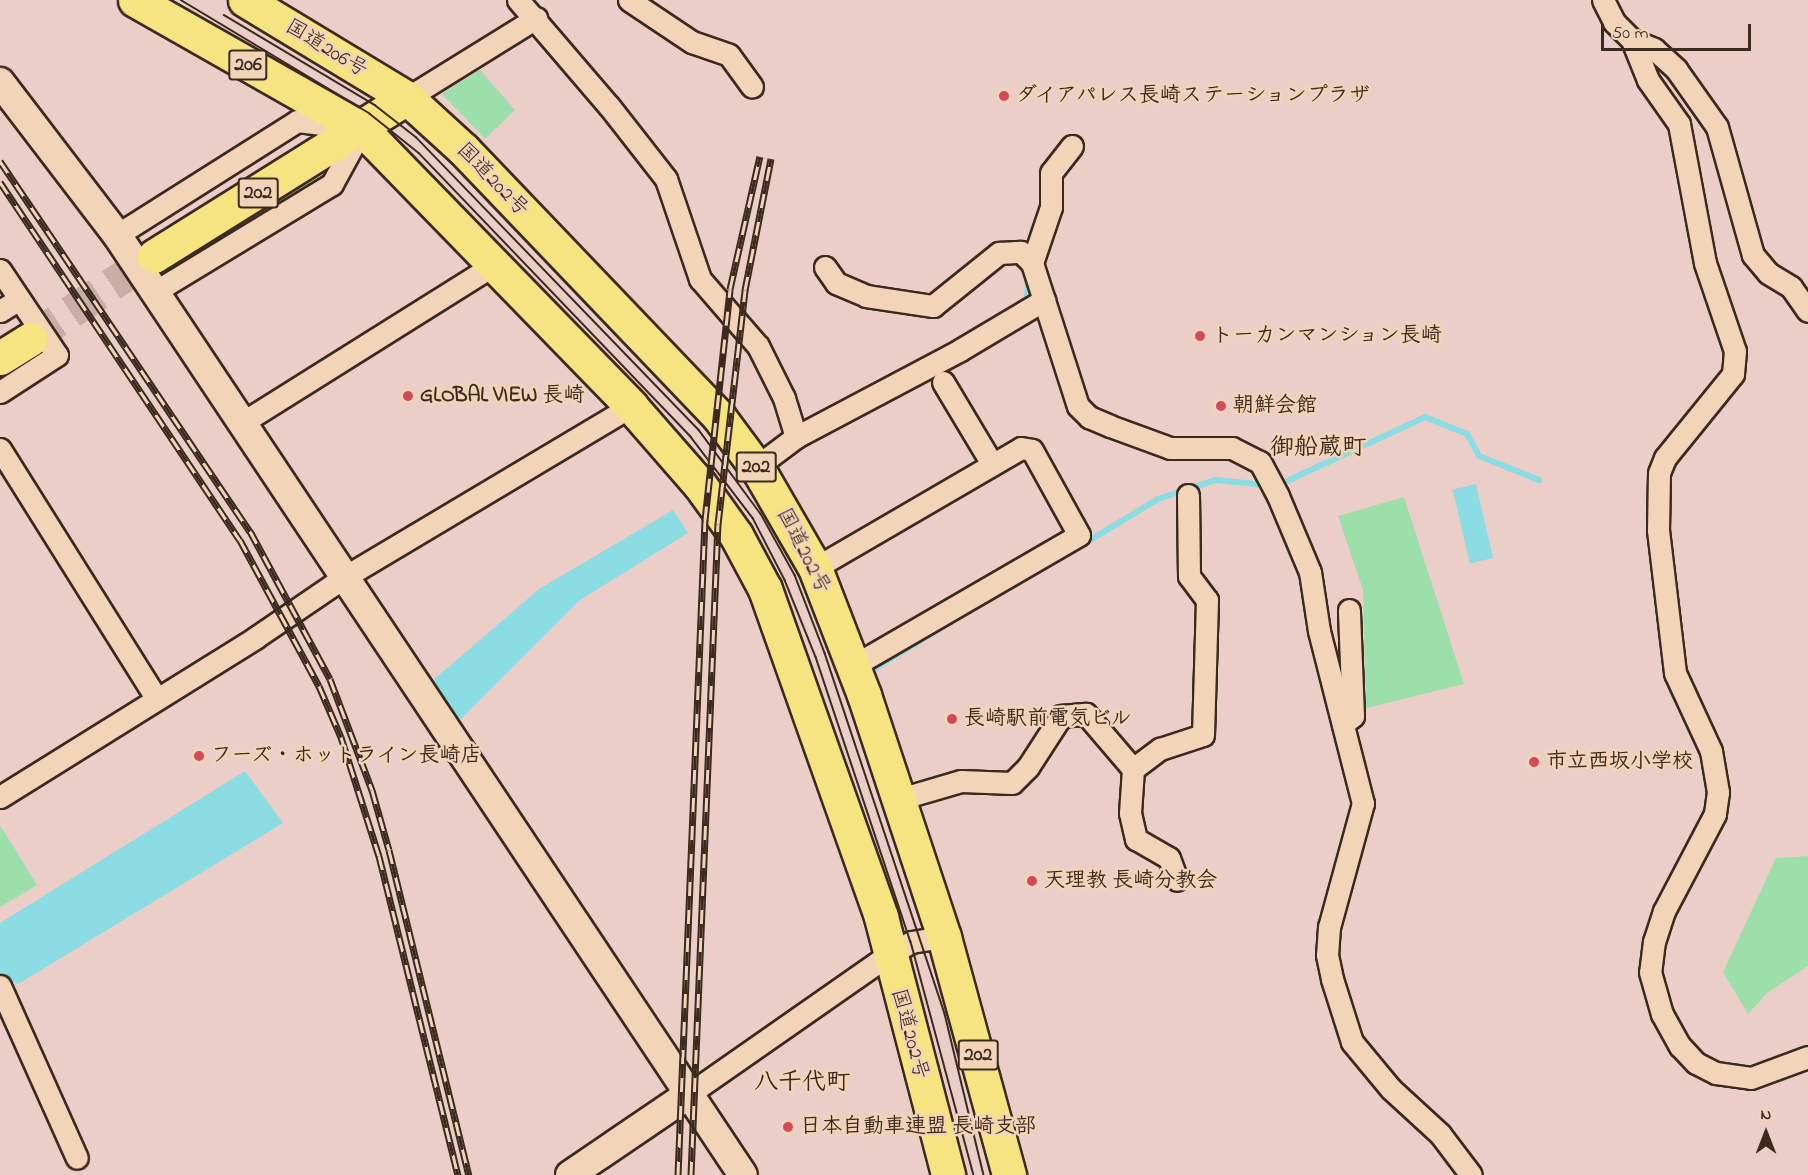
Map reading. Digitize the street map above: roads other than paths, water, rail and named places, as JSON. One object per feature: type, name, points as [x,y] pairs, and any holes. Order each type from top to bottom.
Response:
[{"type":"highway","name":"206","points":[[135,0],[362,129]]},
{"type":"highway","name":"国道206号","points":[[245,0],[407,98]]},
{"type":"highway","name":"202","points":[[154,256],[362,129],[407,98]]},
{"type":"highway","name":"国道202号","points":[[407,98],[464,150],[719,417],[756,467],[815,568],[853,666],[896,800],[944,937],[1009,1175]]},
{"type":"highway","name":"国道202号","points":[[362,129],[631,406],[718,510],[765,589],[881,917],[888,955],[948,1175]]},
{"type":"highway","points":[[0,358],[30,339]]},
{"type":"street","points":[[518,0],[536,18],[666,179],[700,279],[758,346],[784,399],[796,437]]},
{"type":"street","points":[[629,0],[692,42],[729,55],[752,87]]},
{"type":"street","points":[[1604,0],[1614,22],[1632,40],[1654,49],[1676,69],[1718,127],[1753,255],[1768,273],[1791,287],[1808,311]]},
{"type":"street","points":[[407,98],[536,18]]},
{"type":"street","points":[[1632,40],[1648,80],[1679,124],[1705,263],[1735,351],[1733,374],[1665,458],[1657,500],[1675,673],[1711,751],[1718,803],[1664,911],[1654,941],[1650,972],[1662,1014],[1680,1046],[1696,1063],[1716,1073],[1751,1078],[1808,1057]]},
{"type":"street","points":[[0,82],[117,235],[240,424],[743,1175]]},
{"type":"street","points":[[117,235],[297,121],[362,129],[332,184],[153,293]]},
{"type":"street","points":[[1032,263],[1051,207],[1051,173],[1072,146]]},
{"type":"street","points":[[825,267],[836,283],[866,296],[933,306],[999,253],[1021,252],[1032,263],[1078,406],[1089,417],[1170,448],[1232,448],[1260,462],[1310,572],[1319,631],[1363,804],[1329,927],[1327,955],[1332,980],[1352,1042],[1391,1089],[1440,1134],[1471,1175]]},
{"type":"street","points":[[240,424],[493,265]]},
{"type":"street","points":[[0,270],[57,355],[0,392]]},
{"type":"street","points":[[0,311],[19,299]]},
{"type":"street","points":[[756,467],[796,437],[960,350],[1044,300]]},
{"type":"street","points":[[943,382],[992,464]]},
{"type":"street","points":[[0,796],[343,578],[631,406]]},
{"type":"street","points":[[815,568],[1021,448],[1032,450],[1079,535],[853,666]]},
{"type":"street","points":[[0,449],[156,698]]},
{"type":"street","points":[[1133,769],[1160,749],[1203,735],[1206,600],[1189,576],[1188,495]]},
{"type":"street","points":[[1343,724],[1353,716],[1349,610]]},
{"type":"street","points":[[896,800],[961,781],[1012,783],[1028,767],[1061,716],[1071,713],[1086,714],[1133,769],[1130,813],[1136,838],[1169,858],[1178,880]]},
{"type":"street","points":[[570,1175],[888,955],[911,942],[944,937]]},
{"type":"street","points":[[0,986],[8,1010],[77,1158]]},
{"type":"water","points":[[1476,484],[1493,558],[1470,563],[1453,489]]},
{"type":"water","points":[[673,510],[688,533],[580,600],[459,721],[432,681],[539,589]]},
{"type":"water","points":[[245,771],[283,823],[18,984],[11,981],[0,988],[0,923]]},
{"type":"waterway","points":[[1022,302],[1027,299],[1028,277]]},
{"type":"waterway","points":[[1276,486],[1425,417],[1467,434],[1479,456],[1539,480]]},
{"type":"waterway","points":[[1072,551],[1158,499],[1215,480],[1266,485]]},
{"type":"waterway","points":[[869,672],[962,615]]},
{"type":"tunnel","points":[[30,339],[154,256]]},
{"type":"tram line","points":[[181,0],[369,113],[419,153],[691,437],[753,518],[785,580],[816,657],[911,942],[974,1175]]},
{"type":"tram line","points":[[224,15],[375,105],[416,137],[699,430],[761,514],[795,575],[825,653],[945,1014],[984,1175]]},
{"type":"railway","points":[[678,1175],[705,520],[730,289],[760,156]]},
{"type":"railway","points":[[691,1175],[718,524],[745,290],[771,159]]},
{"type":"railway","points":[[0,161],[250,531],[330,679],[372,790],[389,850],[469,1175]]},
{"type":"railway","points":[[0,182],[240,540],[319,686],[341,737],[379,856],[458,1175]]},
{"type":"place","name":"ダイアパレス長崎ステーションプラザ","points":[[1004,96]]},
{"type":"place","name":"トーカンマンション長崎","points":[[1200,336]]},
{"type":"place","name":"GLOBAL VIEW 長崎","points":[[408,396]]},
{"type":"place","name":"朝鮮会館","points":[[1221,406]]},
{"type":"place","name":"長崎駅前電気ビル","points":[[952,719]]},
{"type":"place","name":"フーズ・ホットライン長崎店","points":[[199,756]]},
{"type":"place","name":"市立西坂小学校","points":[[1534,762]]},
{"type":"place","name":"天理教 長崎分教会","points":[[1032,881]]},
{"type":"place","name":"日本自動車連盟 長崎支部","points":[[788,1127]]},
{"type":"district","name":"御船蔵町","points":[[1318,449]]},
{"type":"district","name":"八千代町","points":[[802,1084]]}]
